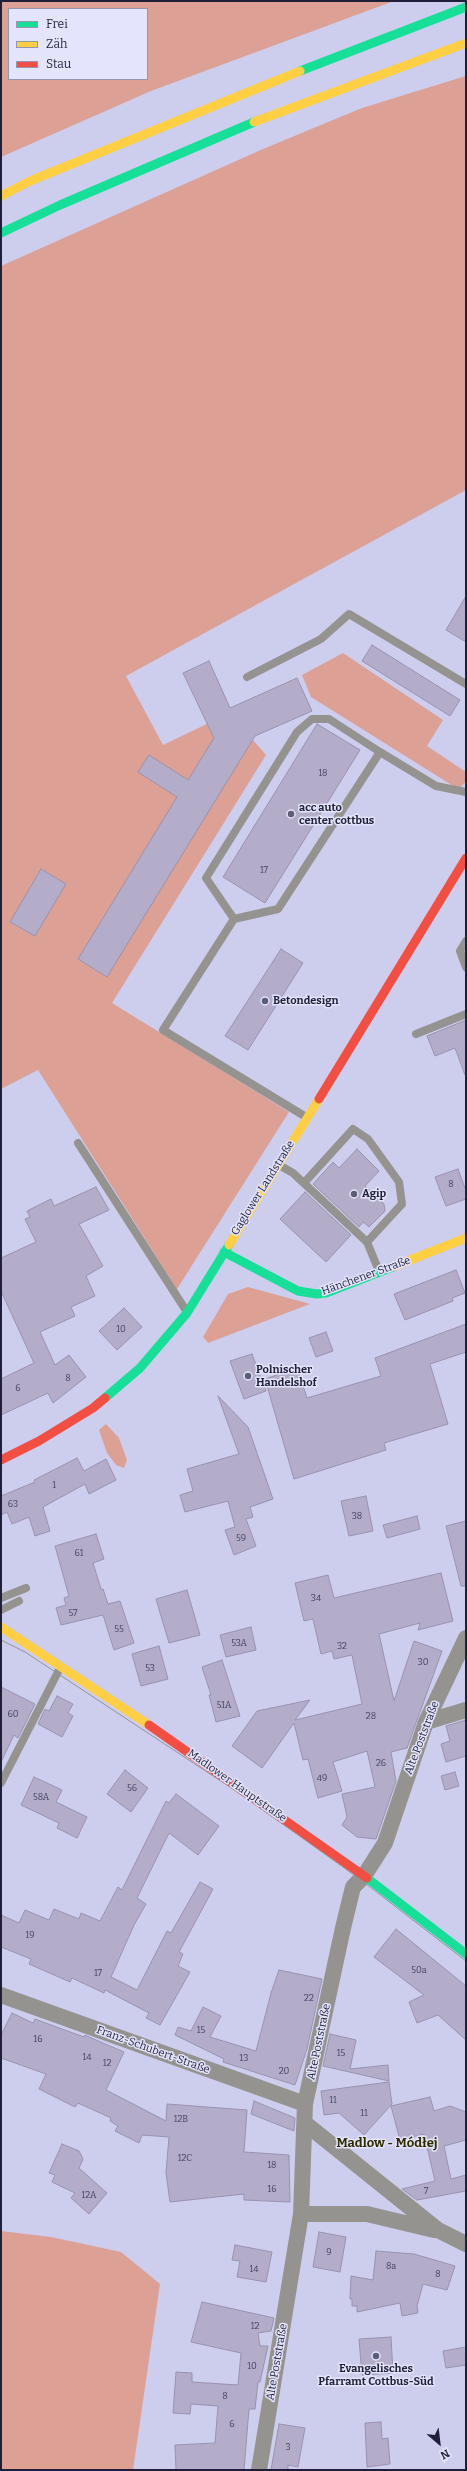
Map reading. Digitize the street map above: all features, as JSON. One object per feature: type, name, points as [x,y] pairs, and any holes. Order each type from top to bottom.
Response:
[{"type":"main road","points":[[1,196],[30,181],[239,95],[466,7]]},
{"type":"main road","points":[[1,233],[60,204],[274,114],[466,43]]},
{"type":"main road","name":"Gaglower Landstraße","points":[[1,1460],[39,1441],[93,1408],[140,1368],[187,1312],[466,858]]},
{"type":"main road","name":"Hänchener Straße","points":[[224,1252],[298,1291],[307,1294],[326,1293],[466,1238]]},
{"type":"main road","name":"Madlower Hauptstraße","points":[[1,1627],[180,1746],[364,1876],[466,1954]]},
{"type":"street","name":"Alte Poststraße","points":[[259,2470],[301,2214],[306,2124],[305,2104],[342,1928],[353,1887],[364,1876],[385,1843],[426,1722],[466,1638]]},
{"type":"street","points":[[426,1722],[466,1710]]},
{"type":"street","name":"Franz-Schubert-Straße","points":[[1,1996],[305,2104]]},
{"type":"street","points":[[306,2124],[438,2230],[466,2244]]},
{"type":"street","points":[[301,2214],[367,2214],[438,2230]]},
{"type":"lane","points":[[247,677],[321,639],[349,614],[466,684]]},
{"type":"lane","points":[[234,918],[206,878],[296,732],[312,719],[329,719],[436,786],[466,792]]},
{"type":"lane","points":[[307,1117],[163,1030],[234,918],[278,909],[380,752]]},
{"type":"lane","points":[[466,941],[460,951],[466,967]]},
{"type":"lane","points":[[416,1034],[466,1014]]},
{"type":"lane","points":[[304,1183],[353,1130],[368,1139],[399,1182],[402,1204],[367,1242]]},
{"type":"lane","points":[[78,1143],[187,1312]]},
{"type":"lane","points":[[278,1164],[293,1173],[367,1242],[380,1272]]},
{"type":"lane","points":[[1,1598],[26,1588]]},
{"type":"lane","points":[[1,1610],[19,1601]]},
{"type":"lane","points":[[1,1783],[61,1667]]},
{"type":"shaded area","points":[[1,1],[394,1],[151,91],[1,157]]},
{"type":"shaded area","points":[[466,76],[466,490],[126,676],[163,745],[236,710],[252,739],[266,755],[112,1003],[289,1112],[177,1289],[38,1070],[1,1089],[1,266],[263,149],[362,108]]},
{"type":"shaded area","points":[[343,653],[443,720],[427,746],[466,772],[466,782],[458,789],[311,697],[302,675]]},
{"type":"shaded area","points":[[248,1287],[310,1304],[208,1343],[203,1337],[228,1294]]},
{"type":"shaded area","points":[[106,1424],[119,1438],[127,1460],[124,1468],[116,1465],[107,1453],[99,1430]]},
{"type":"shaded area","points":[[1,2231],[51,2237],[121,2252],[160,2284],[133,2470],[1,2470]]},
{"type":"building","points":[[466,596],[466,642],[446,630]]},
{"type":"building","points":[[372,645],[460,700],[450,716],[362,661]]},
{"type":"building","points":[[209,661],[230,708],[297,678],[312,711],[255,736],[107,977],[78,959],[177,797],[138,772],[149,755],[188,780],[214,738],[183,673]]},
{"type":"building","name":"acc auto center cottbus","points":[[317,724],[360,750],[265,903],[223,877]]},
{"type":"building","points":[[41,869],[66,884],[35,936],[10,922]]},
{"type":"building","points":[[281,949],[303,963],[248,1050],[225,1036]]},
{"type":"building","points":[[466,1020],[465,1075],[455,1048],[435,1056],[427,1036]]},
{"type":"building","name":"Agip","points":[[357,1149],[379,1171],[365,1186],[384,1204],[385,1211],[369,1227],[363,1222],[359,1227],[313,1184],[333,1162],[339,1168]]},
{"type":"building","points":[[458,1169],[466,1191],[466,1199],[446,1206],[435,1177]]},
{"type":"building","points":[[96,1187],[109,1210],[79,1224],[103,1266],[86,1276],[95,1296],[71,1307],[75,1316],[40,1332],[55,1365],[69,1355],[86,1377],[53,1403],[48,1393],[1,1415],[1,1379],[34,1363],[1,1291],[1,1258],[36,1242],[25,1219],[30,1217],[27,1211],[51,1199],[54,1206]]},
{"type":"building","points":[[305,1192],[351,1235],[326,1262],[280,1219]]},
{"type":"building","points":[[456,1270],[465,1293],[452,1298],[453,1301],[405,1320],[394,1294]]},
{"type":"building","points":[[124,1308],[142,1327],[117,1350],[99,1331]]},
{"type":"building","points":[[466,1324],[466,1352],[430,1364],[448,1424],[384,1443],[386,1450],[294,1479],[265,1379],[297,1368],[307,1398],[381,1376],[375,1358]]},
{"type":"building","points":[[326,1332],[333,1351],[316,1357],[309,1338]]},
{"type":"building","name":"Polnischer Handelshof","points":[[252,1354],[266,1391],[244,1399],[230,1361]]},
{"type":"building","points":[[218,1396],[248,1427],[273,1499],[250,1507],[253,1517],[246,1519],[256,1546],[234,1555],[225,1530],[235,1527],[228,1501],[185,1512],[180,1495],[193,1491],[187,1469],[239,1454]]},
{"type":"building","points":[[77,1458],[84,1471],[106,1459],[116,1480],[89,1494],[85,1484],[43,1507],[50,1531],[35,1536],[29,1517],[12,1524],[7,1512],[1,1515],[1,1496],[35,1482],[34,1480]]},
{"type":"building","points":[[366,1496],[373,1531],[349,1536],[341,1501]]},
{"type":"building","points":[[417,1516],[420,1529],[387,1538],[383,1525]]},
{"type":"building","points":[[466,1521],[466,1586],[461,1586],[446,1526]]},
{"type":"building","points":[[96,1534],[104,1559],[93,1563],[101,1589],[103,1589],[108,1604],[120,1601],[134,1643],[114,1650],[103,1615],[61,1625],[56,1608],[66,1605],[64,1598],[69,1596],[55,1546]]},
{"type":"building","points":[[441,1573],[453,1621],[418,1630],[420,1623],[379,1634],[394,1701],[414,1641],[442,1651],[407,1748],[391,1752],[396,1781],[376,1839],[357,1837],[342,1825],[347,1817],[342,1794],[375,1787],[367,1751],[333,1762],[342,1791],[318,1798],[308,1759],[303,1760],[294,1723],[262,1768],[232,1746],[257,1711],[310,1700],[295,1720],[362,1704],[352,1655],[334,1659],[332,1651],[321,1654],[313,1619],[304,1621],[295,1583],[328,1575],[334,1598]]},
{"type":"building","points":[[187,1590],[200,1635],[169,1643],[156,1599]]},
{"type":"building","points":[[251,1627],[256,1650],[226,1657],[220,1635]]},
{"type":"building","points":[[159,1646],[168,1679],[141,1686],[132,1654]]},
{"type":"building","points":[[222,1660],[240,1716],[216,1722],[209,1695],[211,1695],[202,1667]]},
{"type":"building","points":[[1,1687],[35,1704],[18,1738],[14,1735],[1,1762]]},
{"type":"building","points":[[57,1696],[73,1704],[68,1713],[73,1716],[62,1737],[38,1724],[45,1709],[49,1711]]},
{"type":"building","points":[[466,1720],[466,1756],[446,1762],[441,1744],[450,1741],[446,1726]]},
{"type":"building","points":[[125,1770],[148,1788],[131,1812],[107,1794]]},
{"type":"building","points":[[455,1772],[459,1786],[445,1790],[441,1776]]},
{"type":"building","points":[[34,1777],[62,1790],[56,1802],[87,1817],[77,1838],[57,1828],[59,1823],[21,1805]]},
{"type":"building","points":[[176,1794],[219,1826],[198,1855],[169,1833],[137,1898],[146,1904],[134,1925],[111,1977],[137,1990],[167,1931],[171,1933],[200,1882],[213,1889],[179,1952],[183,1954],[178,1966],[190,1972],[160,2025],[146,2018],[149,2013],[105,1990],[104,1993],[72,1978],[70,1982],[29,1964],[31,1959],[1,1947],[1,1915],[19,1923],[25,1910],[49,1920],[54,1909],[79,1919],[81,1913],[100,1921],[118,1887],[122,1890],[166,1801],[169,1803]]},
{"type":"building","points":[[396,1929],[466,1986],[466,2040],[438,2015],[417,2023],[409,2002],[424,1995],[374,1957]]},
{"type":"building","points":[[279,1970],[322,1979],[307,2049],[295,2085],[223,2062],[224,2059],[175,2035],[178,2027],[191,2031],[203,2007],[221,2016],[210,2037],[256,2051],[271,1993]]},
{"type":"building","points":[[12,2013],[33,2023],[35,2019],[84,2037],[85,2035],[124,2052],[106,2090],[166,2121],[167,2104],[247,2110],[244,2152],[289,2155],[290,2202],[244,2200],[244,2194],[170,2202],[166,2173],[169,2137],[142,2135],[139,2143],[115,2131],[118,2126],[110,2121],[111,2118],[78,2103],[75,2107],[39,2089],[46,2074],[1,2058],[1,2035]]},
{"type":"building","points":[[330,2034],[356,2040],[350,2069],[388,2065],[389,2081],[323,2066]]},
{"type":"building","points":[[389,2082],[392,2104],[364,2135],[339,2113],[324,2115],[321,2091]]},
{"type":"building","points":[[430,2097],[434,2111],[450,2106],[466,2112],[466,2140],[444,2146],[451,2179],[466,2175],[466,2191],[417,2200],[402,2189],[435,2181],[424,2134],[400,2140],[391,2106]]},
{"type":"building","points":[[254,2101],[295,2118],[294,2131],[251,2114]]},
{"type":"building","points":[[62,2144],[79,2151],[83,2159],[79,2168],[107,2193],[89,2214],[71,2198],[75,2193],[52,2182],[55,2175],[49,2173]]},
{"type":"building","points":[[319,2232],[346,2237],[340,2272],[313,2267]]},
{"type":"building","points":[[235,2245],[272,2252],[266,2282],[237,2277],[240,2261],[232,2260]]},
{"type":"building","points":[[376,2251],[414,2254],[455,2266],[447,2290],[423,2284],[417,2306],[418,2313],[402,2316],[400,2303],[357,2312],[357,2306],[352,2306],[352,2299],[350,2299],[351,2276],[373,2280]]},
{"type":"building","points":[[202,2302],[274,2318],[271,2331],[258,2333],[260,2346],[268,2346],[260,2382],[258,2382],[255,2409],[249,2409],[244,2470],[176,2470],[175,2445],[215,2443],[218,2406],[191,2404],[190,2414],[173,2413],[176,2372],[192,2373],[192,2382],[238,2385],[241,2353],[191,2342]]},
{"type":"building","name":"Evangelisches Pfarramt Cottbus-Süd","points":[[391,2337],[393,2373],[362,2375],[359,2339]]},
{"type":"building","points":[[466,2347],[466,2365],[446,2368],[443,2351]]},
{"type":"building","points":[[381,2422],[382,2439],[388,2438],[390,2464],[367,2467],[365,2423]]},
{"type":"building","points":[[279,2424],[305,2428],[298,2467],[288,2465],[288,2470],[271,2470]]},
{"type":"tram line","points":[[1,1640],[25,1652],[245,1797],[361,1880],[466,1961]]},
{"type":"traffic: fast","points":[[300,71],[466,7]]},
{"type":"traffic: fast","points":[[1,233],[60,205],[254,122]]},
{"type":"traffic: fast","points":[[105,1398],[140,1368],[187,1313],[229,1245]]},
{"type":"traffic: fast","points":[[224,1252],[298,1291],[317,1294],[326,1293],[395,1266]]},
{"type":"traffic: fast","points":[[367,1878],[466,1954]]},
{"type":"traffic: slow","points":[[254,122],[466,43]]},
{"type":"traffic: slow","points":[[1,196],[30,181],[300,71]]},
{"type":"traffic: slow","points":[[229,1245],[319,1099]]},
{"type":"traffic: slow","points":[[395,1266],[466,1238]]},
{"type":"traffic: slow","points":[[1,1627],[149,1725]]},
{"type":"traffic: jam","points":[[319,1099],[466,858]]},
{"type":"traffic: jam","points":[[1,1460],[39,1441],[93,1408],[105,1398]]},
{"type":"traffic: jam","points":[[149,1725],[367,1878]]},
{"type":"place","name":"acc auto center cottbus","points":[[291,814]]},
{"type":"place","name":"Betondesign","points":[[265,1001]]},
{"type":"place","name":"Agip","points":[[354,1194]]},
{"type":"place","name":"Polnischer Handelshof","points":[[248,1376]]},
{"type":"place","name":"Evangelisches Pfarramt Cottbus-Süd","points":[[376,2356]]},
{"type":"district","name":"Madlow - Módłej","points":[[387,2143]]}]
